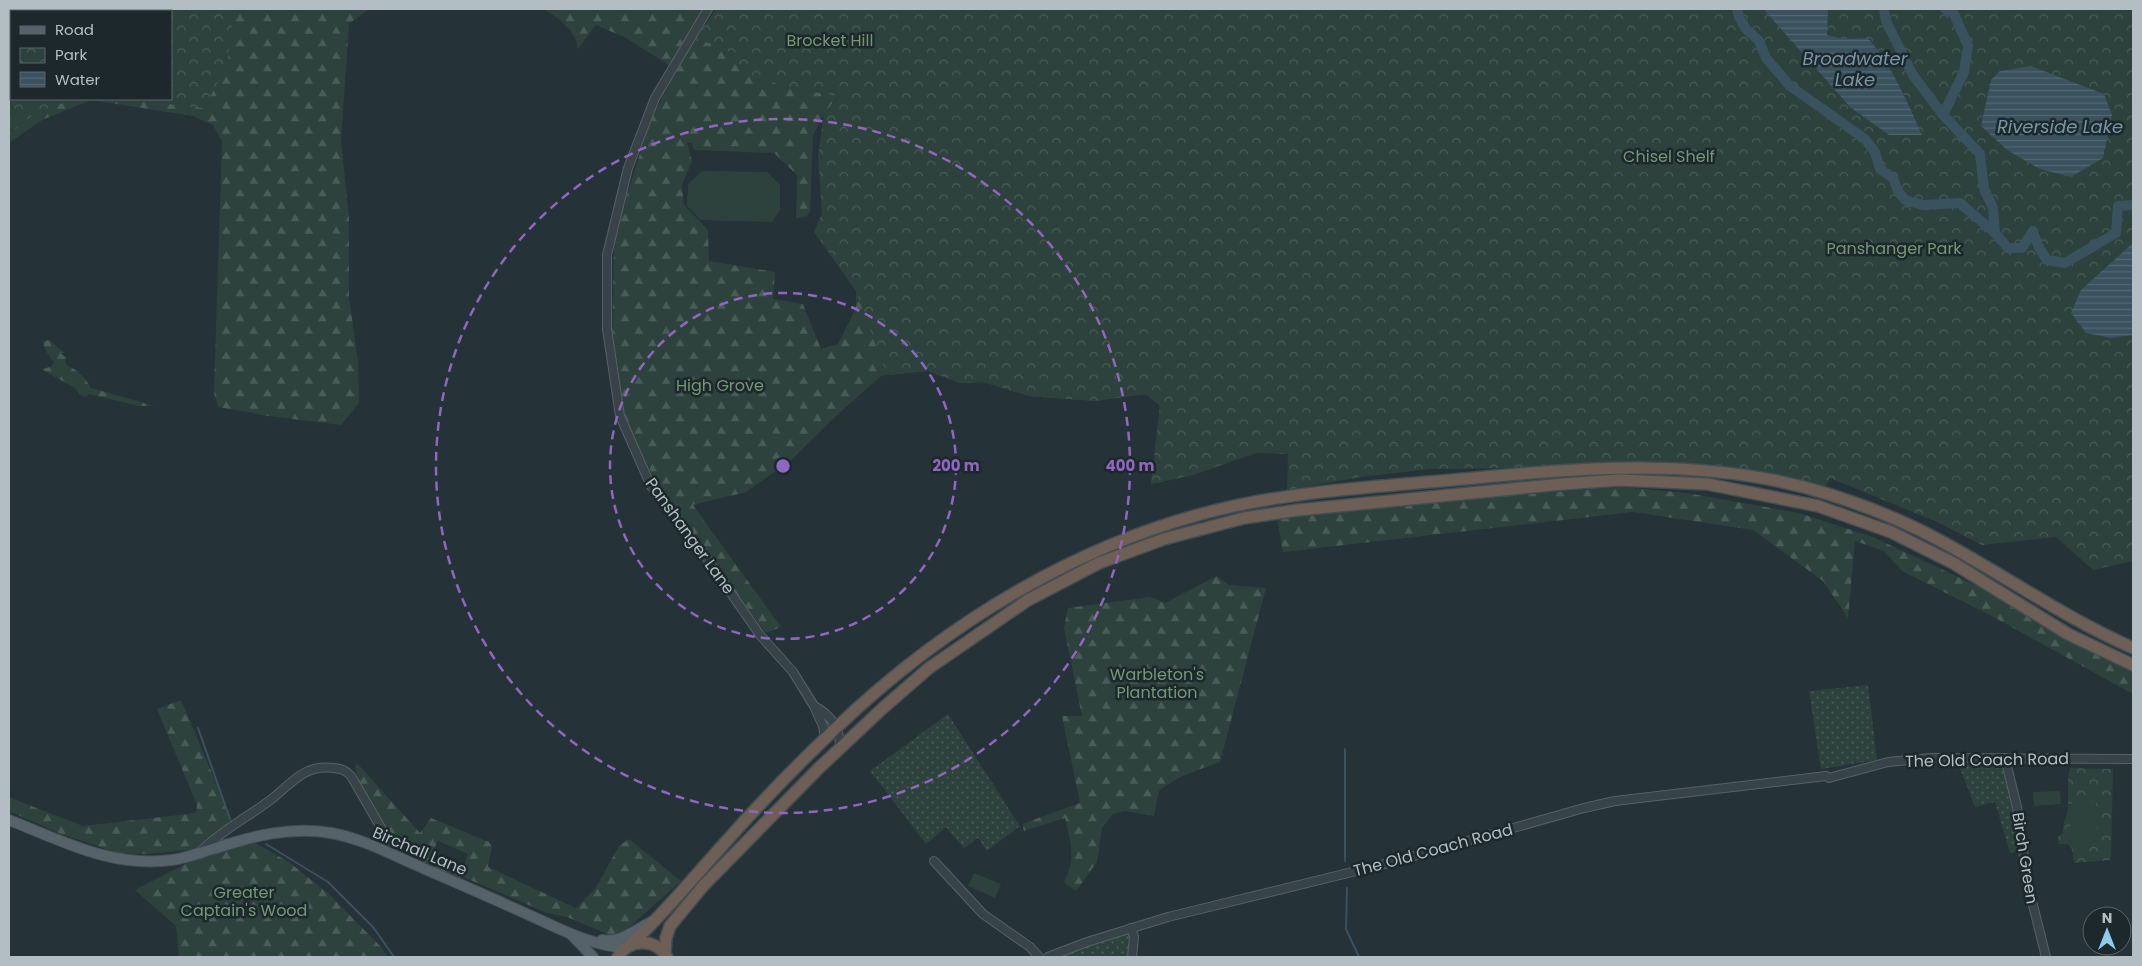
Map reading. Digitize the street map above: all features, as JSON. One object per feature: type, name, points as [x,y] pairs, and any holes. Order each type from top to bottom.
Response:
[{"type":"highway","points":[[618,957],[659,918],[727,840],[837,727],[881,687],[962,626],[1028,586],[1090,553],[1159,526],[1239,505],[1294,495],[1478,477],[1638,467],[1720,473],[1796,485],[1872,509],[1936,538],[2085,624],[2133,648]]},
{"type":"highway","points":[[666,955],[666,938],[673,921],[704,885],[776,809],[840,747],[929,668],[1028,600],[1099,563],[1164,539],[1244,518],[1298,510],[1620,480],[1707,484],[1818,506],[1917,544],[1953,563],[2068,634],[2133,665]]},
{"type":"highway","points":[[628,946],[645,942],[653,944],[666,955]]},
{"type":"main road","name":"Birchall Lane","points":[[9,820],[82,849],[119,860],[135,862],[174,860],[249,838],[283,831],[306,830],[332,833],[357,840],[398,857],[599,945],[628,946]]},
{"type":"main road","points":[[576,935],[606,941],[617,940],[659,918]]},
{"type":"main road","name":"Birchall Lane","points":[[576,935],[593,957]]},
{"type":"street","name":"Panshanger Lane","points":[[708,9],[655,98],[628,168],[607,255],[607,328],[620,416],[651,486],[703,553],[760,635],[793,672],[814,706],[820,719],[825,739]]},
{"type":"street","name":"Panshanger Lane","points":[[814,706],[833,720],[837,727]]},
{"type":"street","points":[[837,727],[840,735],[840,747]]},
{"type":"street","name":"The Old Coach Road","points":[[1051,957],[1131,928],[1199,909],[1393,862],[1560,814],[1615,801],[1826,776],[1837,772],[1843,773],[1888,762],[1915,758],[2133,760]]},
{"type":"street","name":"Birch Green","points":[[2005,758],[2017,807],[2028,885],[2046,957]]},
{"type":"street","points":[[200,853],[215,837],[270,801],[288,783],[306,772],[326,767],[346,771],[351,776],[398,857]]},
{"type":"street","points":[[934,861],[984,914],[1030,947],[1039,957]]},
{"type":"street","points":[[1131,928],[1134,937],[1132,957]]},
{"type":"green space","points":[[9,9],[233,9],[228,63],[206,105],[202,108],[133,100],[172,100],[172,10],[10,10],[10,100],[72,100],[37,112],[9,134]]},
{"type":"green space","points":[[219,9],[369,9],[349,24],[341,139],[349,218],[349,297],[358,361],[359,403],[341,425],[268,416],[218,407],[214,393],[222,141],[213,125],[193,116],[91,100],[172,100]]},
{"type":"green space","points":[[544,9],[705,9],[670,66],[626,38],[596,25],[578,49],[577,42],[570,31],[561,21]]},
{"type":"green space","name":"Panshanger Park","points":[[716,9],[2133,9],[2133,561],[2093,570],[2056,537],[1982,545],[1937,522],[1830,478],[1825,488],[1782,475],[1672,462],[1430,469],[1361,477],[1287,490],[1288,454],[1256,453],[1193,475],[1151,484],[1160,406],[1146,394],[1095,401],[1029,396],[983,382],[960,383],[928,371],[887,375],[856,291],[814,232],[822,213],[818,155],[824,114],[839,96],[794,89],[752,76],[733,59],[723,44],[694,41]]},
{"type":"green space","name":"High Grove","points":[[694,41],[723,44],[733,59],[794,89],[839,95],[824,114],[813,135],[810,212],[806,217],[796,218],[797,175],[774,153],[694,150],[692,143],[687,143],[692,161],[682,185],[684,205],[708,230],[709,261],[775,272],[773,299],[803,304],[821,349],[838,344],[856,308],[856,291],[1084,226],[1193,475],[1151,484],[1160,406],[1146,394],[1095,401],[1029,396],[983,382],[960,383],[928,371],[881,376],[837,415],[790,461],[746,492],[693,505],[781,627],[766,633],[654,478],[624,417],[615,376],[612,346],[614,245],[623,207],[648,128],[663,95]]},
{"type":"green space","points":[[29,100],[91,100],[42,120],[9,143],[9,106]]},
{"type":"green space","points":[[702,171],[767,172],[780,185],[780,210],[772,222],[701,220],[687,206],[688,184]]},
{"type":"green space","points":[[49,340],[65,353],[60,353],[67,358],[65,361],[67,366],[81,374],[91,388],[155,406],[139,406],[89,394],[86,397],[80,395],[75,388],[41,369],[51,367],[54,362],[43,344],[43,341]]},
{"type":"green space","points":[[1622,487],[1687,493],[1799,513],[1873,537],[1990,592],[2133,671],[2133,694],[1988,614],[1902,571],[1884,551],[1855,541],[1848,618],[1823,581],[1753,530],[1633,512],[1283,552],[1277,519],[1472,498]]},
{"type":"green space","name":"Warbleton's Plantation","points":[[1217,576],[1229,585],[1266,588],[1220,762],[1180,777],[1159,791],[1154,816],[1125,811],[1113,814],[1102,828],[1097,862],[1076,891],[1064,882],[1068,874],[1071,858],[1065,818],[1024,831],[1022,824],[1080,803],[1062,716],[1082,716],[1064,628],[1068,608],[1150,597],[1165,603]]},
{"type":"green space","points":[[1868,685],[1877,760],[1821,769],[1809,691]]},
{"type":"green space","points":[[181,700],[234,825],[204,848],[148,854],[118,853],[61,834],[9,811],[9,795],[11,798],[83,826],[196,813],[197,805],[157,709]]},
{"type":"green space","points":[[948,714],[1020,826],[987,851],[978,838],[964,848],[946,827],[926,844],[870,771]]},
{"type":"green space","points":[[357,763],[420,833],[431,818],[489,842],[492,847],[488,867],[576,908],[595,889],[619,846],[629,839],[681,881],[626,930],[610,935],[567,917],[547,913],[461,876],[468,854],[438,841],[427,863],[400,848],[360,784],[355,767]]},
{"type":"green space","points":[[1962,763],[1975,765],[1998,763],[2001,765],[2014,805],[2019,850],[2010,853],[1995,802],[1975,807],[1960,768]]},
{"type":"green space","points":[[2070,768],[2113,769],[2111,860],[2074,863],[2072,849],[2068,844],[2059,844],[2058,837],[2063,833],[2068,809]]},
{"type":"green space","points":[[2060,791],[2061,804],[2034,806],[2033,792]]},
{"type":"green space","points":[[2096,802],[2098,845],[2072,847],[2069,804]]},
{"type":"green space","name":"Greater Captain's Wood","points":[[252,841],[289,862],[330,895],[381,947],[388,957],[179,957],[176,926],[135,890],[197,858]]},
{"type":"green space","points":[[974,873],[1001,884],[995,898],[968,886]]},
{"type":"green space","points":[[1127,933],[1132,936],[1130,957],[1061,957],[1062,955]]},
{"type":"water","name":"Broadwater Lake","points":[[1765,9],[1828,9],[1827,35],[1843,39],[1868,38],[1892,72],[1922,135],[1889,135],[1850,107]]},
{"type":"water","name":"Riverside Lake","points":[[2031,66],[2104,94],[2112,115],[2103,158],[2071,177],[2040,169],[2007,150],[1981,126],[1991,80],[2000,71]]},
{"type":"water","points":[[2133,243],[2133,335],[2111,338],[2086,333],[2071,313],[2081,290]]},
{"type":"waterway","points":[[1737,9],[1746,29],[1759,41],[1766,58],[1790,86],[1865,139],[1875,152],[1880,169],[1893,178],[1898,191],[1905,200],[1923,205],[1960,203],[1995,233]]},
{"type":"waterway","points":[[1884,9],[1886,21],[1913,75],[1943,115],[1980,154],[1984,189],[1993,208],[1995,233],[2008,248],[2022,248],[2033,231],[2038,246],[2047,260],[2065,263],[2116,233],[2118,206],[2133,205]]},
{"type":"waterway","points":[[1943,115],[1964,72],[1968,46],[1954,14],[1945,9]]},
{"type":"waterway","points":[[198,728],[230,819]]},
{"type":"waterway","points":[[1345,749],[1345,861]]},
{"type":"waterway","points":[[266,844],[328,882],[373,927],[394,957]]},
{"type":"waterway","points":[[1347,888],[1346,929],[1359,957]]},
{"type":"park label","name":"Brocket Hill","points":[[830,40]]},
{"type":"park label","name":"Chisel Shelf","points":[[1669,156]]}]
